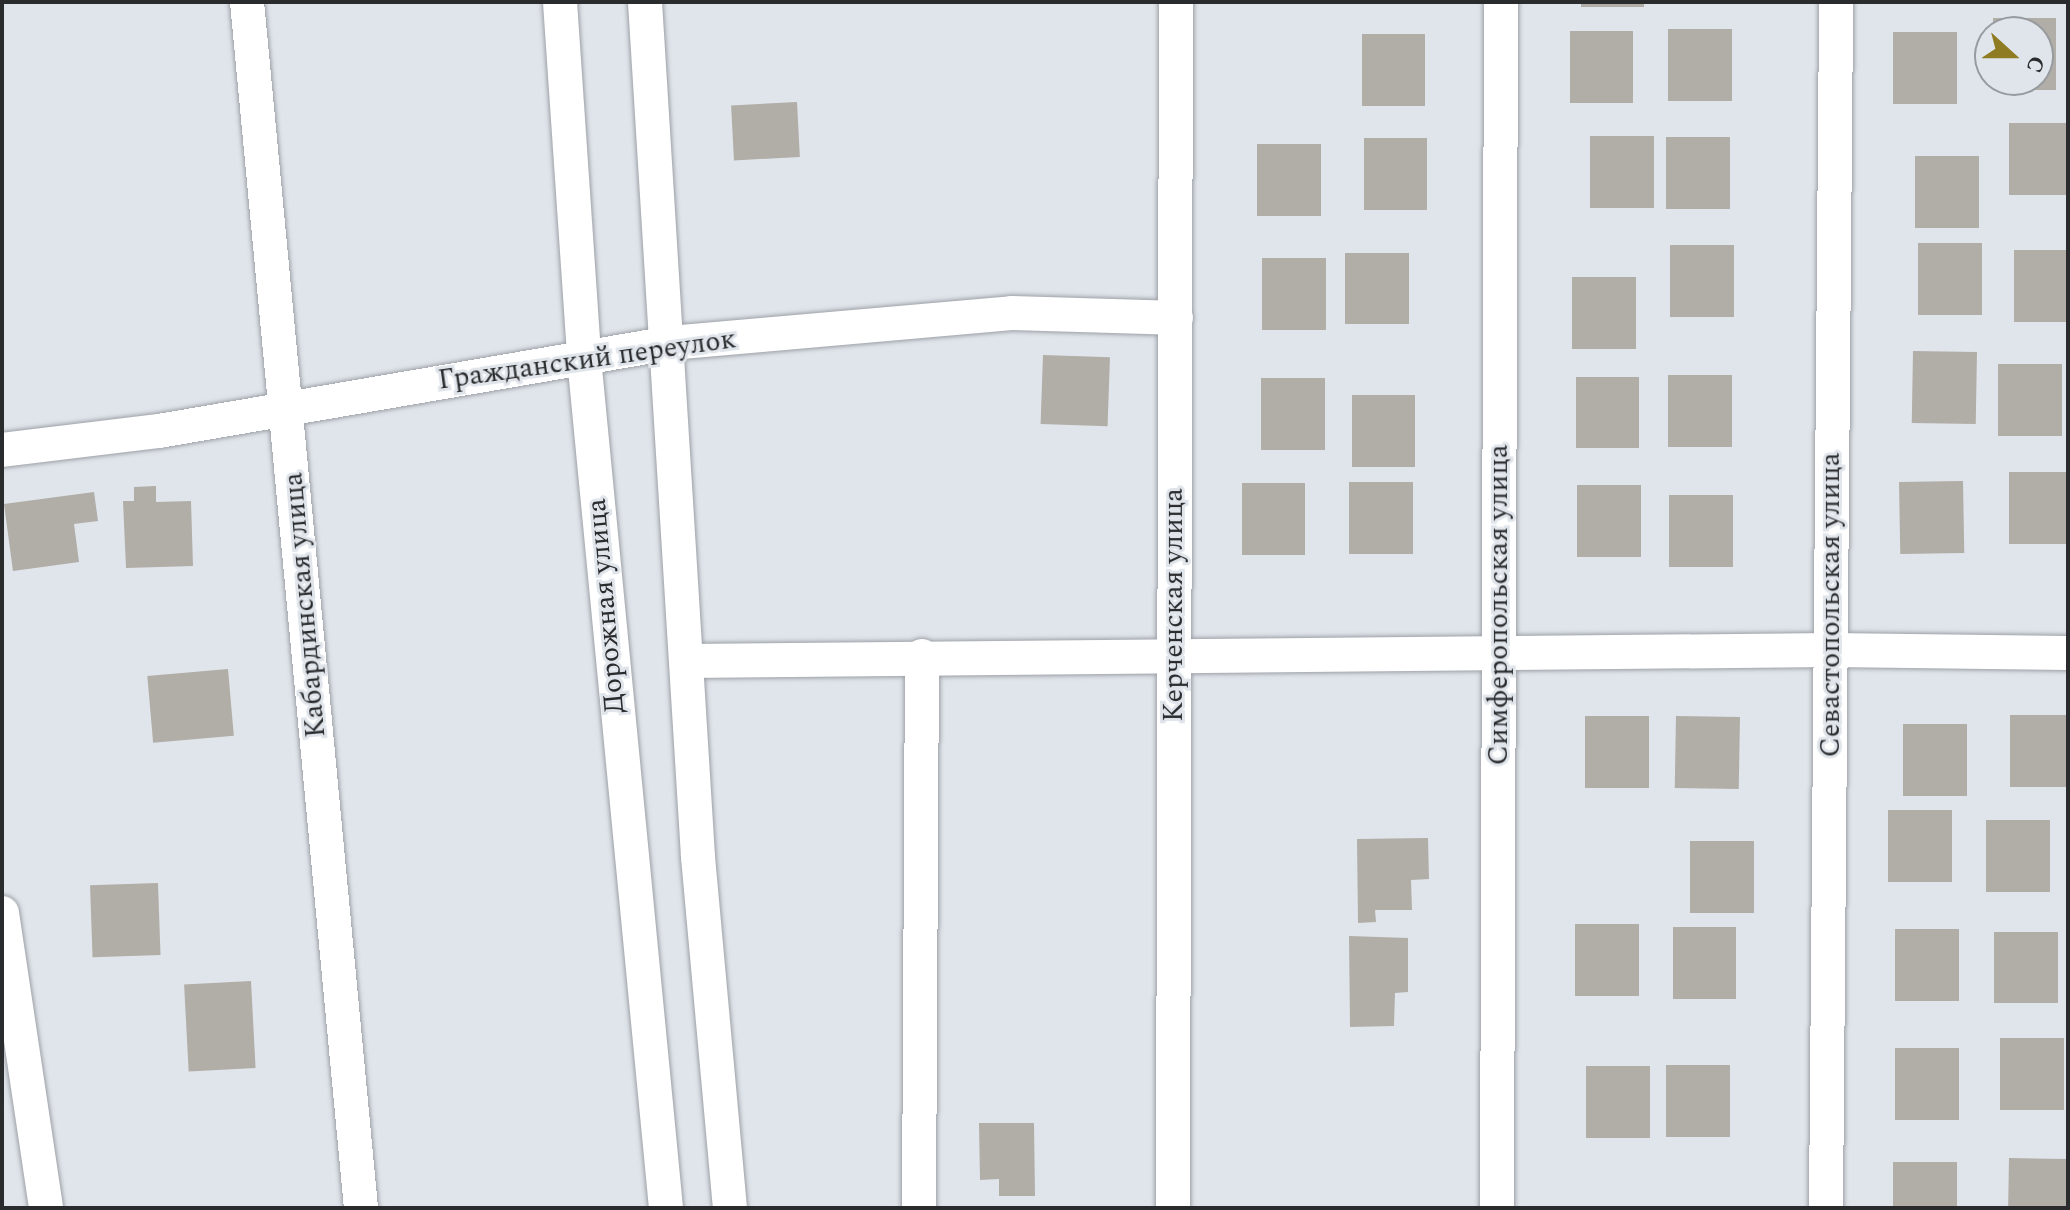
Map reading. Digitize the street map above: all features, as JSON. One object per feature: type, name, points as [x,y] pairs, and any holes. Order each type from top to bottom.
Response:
[{"type":"street","name":"Кабардинская улица","points":[[247,2],[361,1208]]},
{"type":"street","name":"Дорожная улица","points":[[560,2],[584,358],[666,1208]]},
{"type":"street","points":[[645,2],[670,343],[698,857],[730,1208]]},
{"type":"street","name":"Керченская улица","points":[[1173,1208],[1176,2]]},
{"type":"street","name":"Симферопольская улица","points":[[1497,1208],[1501,2]]},
{"type":"street","name":"Севастопольская улица","points":[[1826,1208],[1836,2]]},
{"type":"street","name":"Гражданский переулок","points":[[2,450],[159,431],[670,343],[1012,313],[1176,318]]},
{"type":"street","points":[[687,661],[922,656],[1173,659],[1499,657],[1831,650],[2068,653]]},
{"type":"street","points":[[919,1208],[922,656]]},
{"type":"street","points":[[2,913],[46,1208]]},
{"type":"building","points":[[1581,2],[1644,2],[1644,7],[1581,7]]},
{"type":"building","points":[[2054,18],[2056,18],[2054,90]]},
{"type":"building","points":[[1668,29],[1732,29],[1732,101],[1668,101]]},
{"type":"building","points":[[1570,31],[1633,31],[1633,103],[1570,103]]},
{"type":"building","points":[[1893,32],[1957,32],[1957,104],[1893,104]]},
{"type":"building","points":[[1362,34],[1425,34],[1425,106],[1362,106]]},
{"type":"building","points":[[797,102],[800,157],[734,160],[731,105]]},
{"type":"building","points":[[2009,123],[2068,123],[2068,195],[2009,195]]},
{"type":"building","points":[[1590,136],[1654,136],[1654,208],[1590,208]]},
{"type":"building","points":[[1666,137],[1730,137],[1730,209],[1666,209]]},
{"type":"building","points":[[1364,138],[1427,138],[1427,210],[1364,210]]},
{"type":"building","points":[[1257,144],[1321,144],[1321,216],[1257,216]]},
{"type":"building","points":[[1915,156],[1979,156],[1979,228],[1915,228]]},
{"type":"building","points":[[1918,243],[1982,243],[1982,315],[1918,315]]},
{"type":"building","points":[[1670,245],[1734,245],[1734,317],[1670,317]]},
{"type":"building","points":[[2014,250],[2068,250],[2068,322],[2014,322]]},
{"type":"building","points":[[1345,253],[1409,253],[1409,324],[1345,324]]},
{"type":"building","points":[[1262,258],[1326,258],[1326,330],[1262,330]]},
{"type":"building","points":[[1572,277],[1636,277],[1636,349],[1572,349]]},
{"type":"building","points":[[1913,351],[1977,352],[1976,424],[1912,423]]},
{"type":"building","points":[[1043,355],[1110,357],[1108,426],[1041,424]]},
{"type":"building","points":[[1998,364],[2062,364],[2062,436],[1998,436]]},
{"type":"building","points":[[1668,375],[1732,375],[1732,447],[1668,447]]},
{"type":"building","points":[[1576,377],[1639,377],[1639,448],[1576,448]]},
{"type":"building","points":[[1261,378],[1325,378],[1325,450],[1261,450]]},
{"type":"building","points":[[1352,395],[1415,395],[1415,467],[1352,467]]},
{"type":"building","points":[[2009,472],[2068,472],[2068,544],[2009,544]]},
{"type":"building","points":[[1963,481],[1964,553],[1900,554],[1899,482]]},
{"type":"building","points":[[1349,482],[1413,482],[1413,554],[1349,554]]},
{"type":"building","points":[[1242,483],[1305,483],[1305,555],[1242,555]]},
{"type":"building","points":[[1577,485],[1641,485],[1641,557],[1577,557]]},
{"type":"building","points":[[156,486],[156,502],[191,501],[193,566],[126,568],[123,501],[134,501],[134,487]]},
{"type":"building","points":[[94,492],[98,521],[74,524],[79,562],[13,571],[4,504]]},
{"type":"building","points":[[1669,495],[1733,495],[1733,567],[1669,567]]},
{"type":"building","points":[[228,669],[234,736],[153,743],[147,676]]},
{"type":"building","points":[[2010,715],[2068,715],[2068,787],[2010,787]]},
{"type":"building","points":[[1585,716],[1649,716],[1649,788],[1585,788]]},
{"type":"building","points":[[1676,716],[1740,717],[1739,789],[1675,788]]},
{"type":"building","points":[[1903,724],[1967,724],[1967,796],[1903,796]]},
{"type":"building","points":[[1888,810],[1952,810],[1952,882],[1888,882]]},
{"type":"building","points":[[1986,820],[2050,820],[2050,892],[1986,892]]},
{"type":"building","points":[[1428,838],[1429,879],[1411,880],[1412,910],[1375,910],[1376,922],[1358,923],[1357,839]]},
{"type":"building","points":[[1690,841],[1754,841],[1754,913],[1690,913]]},
{"type":"building","points":[[158,883],[161,955],[93,957],[90,885]]},
{"type":"building","points":[[1575,924],[1639,924],[1639,996],[1575,996]]},
{"type":"building","points":[[1673,927],[1736,927],[1736,999],[1673,999]]},
{"type":"building","points":[[1895,929],[1959,929],[1959,1001],[1895,1001]]},
{"type":"building","points":[[1994,932],[2058,932],[2058,1003],[1994,1003]]},
{"type":"building","points":[[1349,936],[1408,938],[1408,992],[1395,993],[1394,1026],[1350,1027]]},
{"type":"building","points":[[251,981],[256,1068],[189,1071],[184,985]]},
{"type":"building","points":[[2000,1038],[2064,1038],[2064,1110],[2000,1110]]},
{"type":"building","points":[[1895,1048],[1959,1048],[1959,1120],[1895,1120]]},
{"type":"building","points":[[1666,1065],[1730,1065],[1730,1137],[1666,1137]]},
{"type":"building","points":[[1586,1066],[1650,1066],[1650,1138],[1586,1138]]},
{"type":"building","points":[[979,1123],[1034,1123],[1035,1196],[999,1196],[999,1179],[980,1180]]},
{"type":"building","points":[[2009,1158],[2068,1159],[2067,1208],[2008,1208]]},
{"type":"building","points":[[1893,1162],[1957,1162],[1957,1208],[1893,1208]]}]
